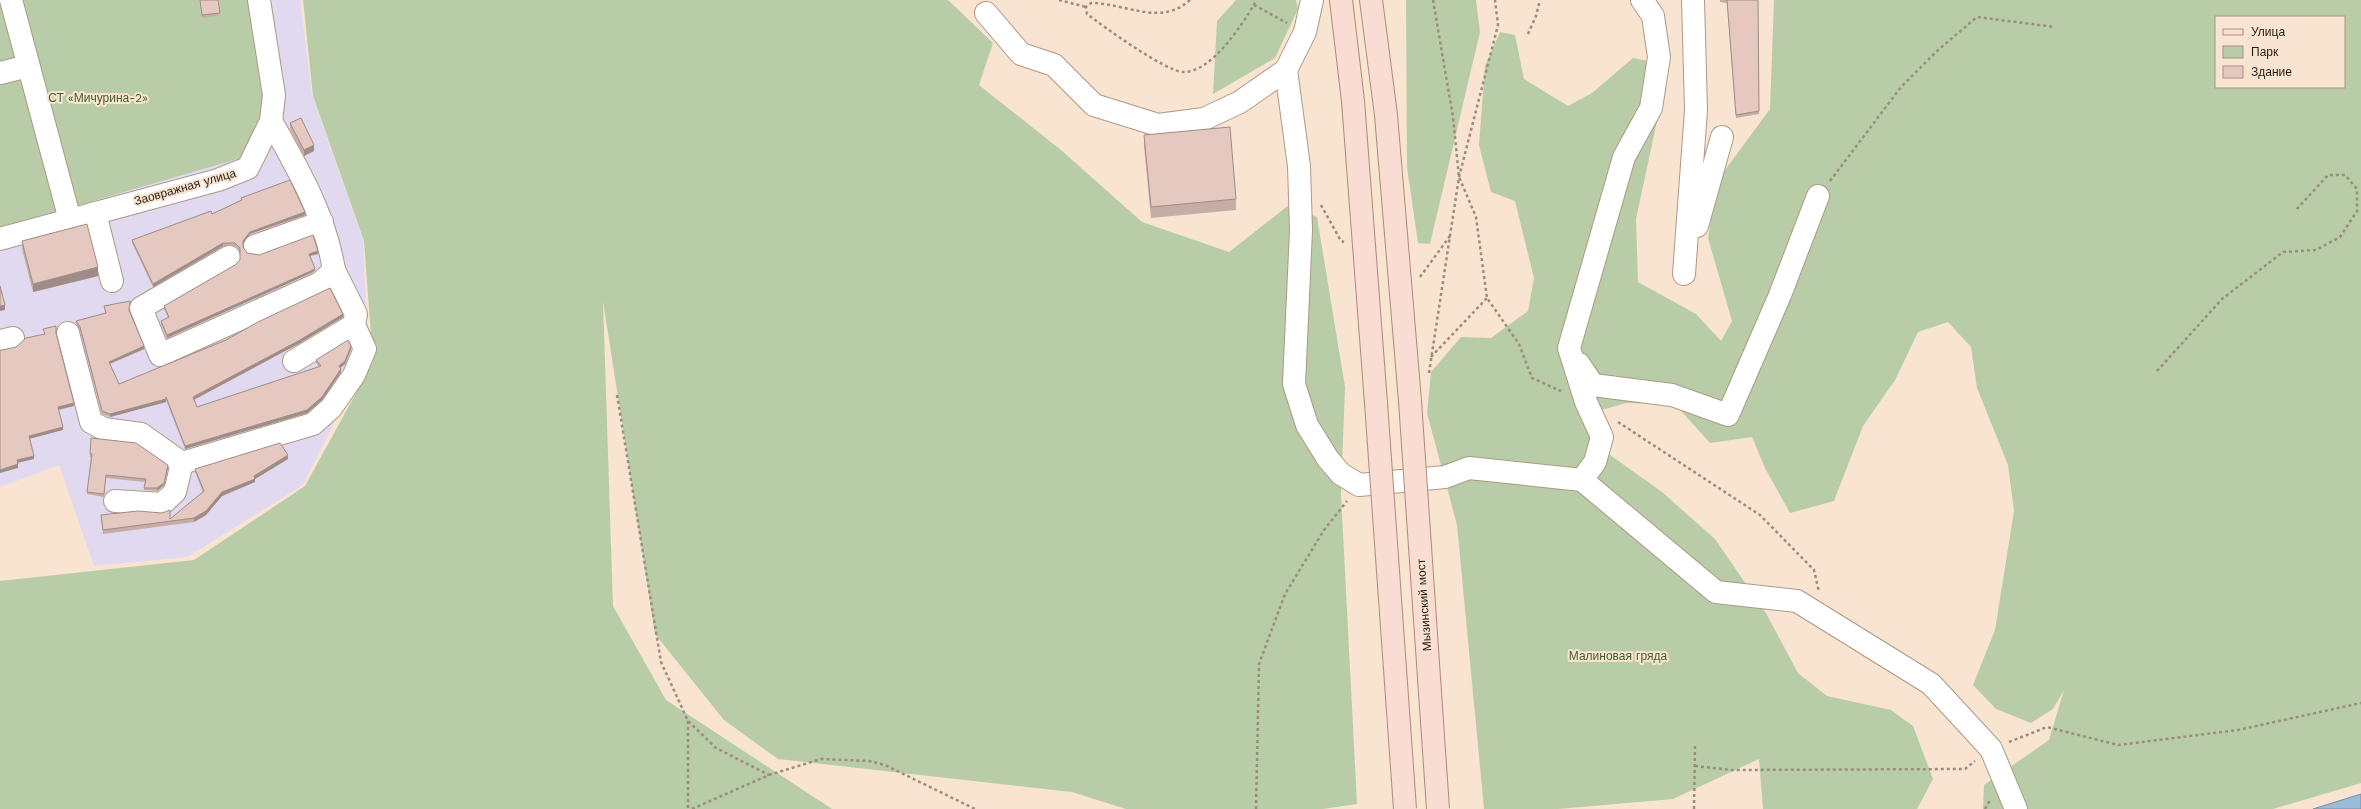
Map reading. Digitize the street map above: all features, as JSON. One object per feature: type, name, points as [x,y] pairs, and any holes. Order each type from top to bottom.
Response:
[{"type":"main road","points":[[1341,0],[1353,101],[1405,809]]},
{"type":"main road","name":"Мызинский мост","points":[[1371,0],[1386,115],[1410,401],[1438,809]]},
{"type":"street","points":[[11,0],[70,220]]},
{"type":"street","name":"Заовражная улица","points":[[0,239],[218,180],[248,168],[272,121],[274,95],[258,0]]},
{"type":"street","points":[[986,13],[1021,54],[1054,65],[1094,105],[1158,125],[1204,119],[1240,102],[1286,70],[1305,32],[1312,0]]},
{"type":"street","points":[[1582,480],[1595,462],[1602,437],[1586,402],[1569,348],[1624,157],[1651,108],[1659,56],[1653,16],[1642,0]]},
{"type":"street","points":[[1693,0],[1696,110],[1684,274],[1722,137]]},
{"type":"street","points":[[0,73],[28,66]]},
{"type":"street","points":[[1286,70],[1299,166],[1301,230],[1294,384],[1307,425],[1328,459],[1341,474],[1359,485],[1445,477],[1469,468],[1582,480],[1716,592],[1797,601],[1931,684],[1991,749],[2016,809]]},
{"type":"street","points":[[182,463],[313,424],[331,408],[354,375],[365,349],[354,325],[356,314],[334,270],[330,248],[315,203],[272,121]]},
{"type":"street","points":[[1569,348],[1593,385],[1672,395],[1728,415],[1780,294],[1818,196]]},
{"type":"street","points":[[95,213],[112,281]]},
{"type":"street","points":[[256,246],[322,222]]},
{"type":"street","points":[[230,257],[141,308],[159,363],[320,283],[334,270]]},
{"type":"street","points":[[294,361],[354,325]]},
{"type":"street","points":[[68,333],[91,422],[104,429],[141,434],[182,463]]},
{"type":"street","points":[[115,501],[162,504],[175,492],[182,463]]},
{"type":"path","points":[[1059,0],[1086,7]]},
{"type":"path","points":[[1086,7],[1090,3],[1102,3],[1148,13],[1171,12],[1190,0]]},
{"type":"path","points":[[1086,7],[1087,14],[1102,26],[1166,66],[1183,72],[1200,67],[1235,35],[1254,5],[1255,0]]},
{"type":"path","points":[[1432,0],[1453,117],[1459,177],[1476,217],[1487,298],[1519,344],[1532,378],[1586,402]]},
{"type":"path","points":[[1487,298],[1431,357],[1459,177],[1498,25],[1495,0]]},
{"type":"path","points":[[1528,34],[1536,16],[1540,0]]},
{"type":"path","points":[[1254,5],[1305,32]]},
{"type":"path","points":[[1818,196],[1901,87],[1937,51],[1977,17],[2055,27]]},
{"type":"path","points":[[2157,371],[2222,299],[2283,252],[2316,250],[2340,237],[2357,211],[2357,189],[2345,175],[2328,175],[2295,211]]},
{"type":"path","points":[[2357,189],[2361,186]]},
{"type":"path","points":[[1318,200],[1342,241],[1364,245]]},
{"type":"path","points":[[1416,284],[1450,236]]},
{"type":"path","points":[[617,395],[661,662],[688,720],[716,748],[769,775]]},
{"type":"path","points":[[1613,419],[1760,515],[1814,570],[1825,619]]},
{"type":"path","points":[[1256,809],[1259,664],[1285,594],[1324,530],[1359,485]]},
{"type":"path","points":[[1695,766],[1732,770],[1965,769],[1991,749],[2047,727],[2118,745],[2238,730],[2361,703]]},
{"type":"path","points":[[688,720],[688,809]]},
{"type":"path","points":[[1694,809],[1696,746]]},
{"type":"path","points":[[692,809],[769,775],[822,759],[869,761],[885,765],[975,809]]},
{"type":"shaded area","points":[[254,0],[300,0],[312,95],[363,240],[368,355],[303,485],[187,557],[94,566],[59,465],[0,487],[0,228]]},
{"type":"green space","name":"СТ «Мичурина-2»","points":[[0,0],[254,0],[271,95],[241,158],[0,228]]},
{"type":"green space","points":[[303,0],[948,0],[993,43],[979,85],[1061,150],[1142,222],[1229,252],[1289,205],[1317,217],[1345,387],[1341,494],[1357,804],[1323,809],[1126,809],[1072,792],[778,759],[724,720],[655,634],[603,301],[613,606],[666,700],[832,809],[0,809],[0,581],[194,560],[305,486],[373,362],[364,241],[313,96]]},
{"type":"green space","points":[[1236,0],[1296,0],[1298,9],[1275,58],[1213,94],[1217,21]]},
{"type":"green space","points":[[1406,0],[1476,0],[1480,32],[1430,244],[1418,243],[1407,167]]},
{"type":"green space","name":"Малиновая гряда","points":[[1774,0],[2361,0],[2361,783],[2273,809],[1983,809],[1984,785],[2049,740],[2064,690],[2053,709],[2031,723],[1996,709],[1973,685],[1995,630],[2014,511],[2008,465],[1977,388],[1971,347],[1948,322],[1918,332],[1895,380],[1863,426],[1834,501],[1790,513],[1765,468],[1752,437],[1710,443],[1675,404],[1626,403],[1584,415],[1592,442],[1662,492],[1715,539],[1766,613],[1798,673],[1827,696],[1891,710],[1913,726],[1933,779],[1917,809],[1763,809],[1759,759],[1673,799],[1558,809],[1484,809],[1457,525],[1427,413],[1431,372],[1461,337],[1491,338],[1528,311],[1534,278],[1515,201],[1491,192],[1479,145],[1485,66],[1500,32],[1515,35],[1524,79],[1568,106],[1592,93],[1633,58],[1669,65],[1636,219],[1638,282],[1696,314],[1721,341],[1732,321],[1708,238],[1717,181],[1770,109]]},
{"type":"water","points":[[2361,794],[2361,809],[2313,809]]},
{"type":"building","points":[[200,0],[218,0],[220,13],[202,15]]},
{"type":"building","points":[[1727,0],[1758,0],[1759,111],[1736,115]]},
{"type":"building","points":[[301,118],[314,145],[304,150],[290,123]]},
{"type":"building","points":[[1230,127],[1236,199],[1151,207],[1144,135]]},
{"type":"building","points":[[290,180],[305,212],[250,232],[243,241],[243,247],[247,253],[259,255],[313,235],[318,251],[309,254],[315,268],[167,335],[161,321],[169,317],[164,306],[235,265],[240,260],[240,248],[235,243],[223,243],[153,284],[132,240],[211,211],[212,214],[242,200],[241,198]]},
{"type":"building","points":[[87,224],[98,267],[33,284],[22,241]]},
{"type":"building","points":[[0,286],[5,305],[0,306]]},
{"type":"building","points":[[330,288],[343,314],[300,340],[193,397],[197,407],[321,366],[316,360],[348,340],[351,346],[345,361],[339,366],[341,369],[322,397],[307,410],[185,446],[166,397],[166,399],[110,414],[102,411],[80,327],[76,321],[106,313],[104,306],[130,301],[129,310],[144,346],[109,362],[119,384],[226,340],[258,322]]},
{"type":"building","points":[[56,326],[56,333],[74,403],[58,407],[63,427],[29,436],[34,456],[17,460],[18,464],[0,470],[0,350],[16,347],[26,338],[45,334],[43,329]]},
{"type":"building","points":[[91,438],[136,443],[168,465],[164,483],[157,488],[144,488],[146,479],[106,475],[104,494],[87,492],[92,454],[90,454]]},
{"type":"building","points":[[280,443],[288,455],[254,476],[255,479],[222,492],[206,511],[194,518],[103,530],[101,515],[138,511],[162,513],[170,510],[170,519],[204,491],[195,469]]}]
